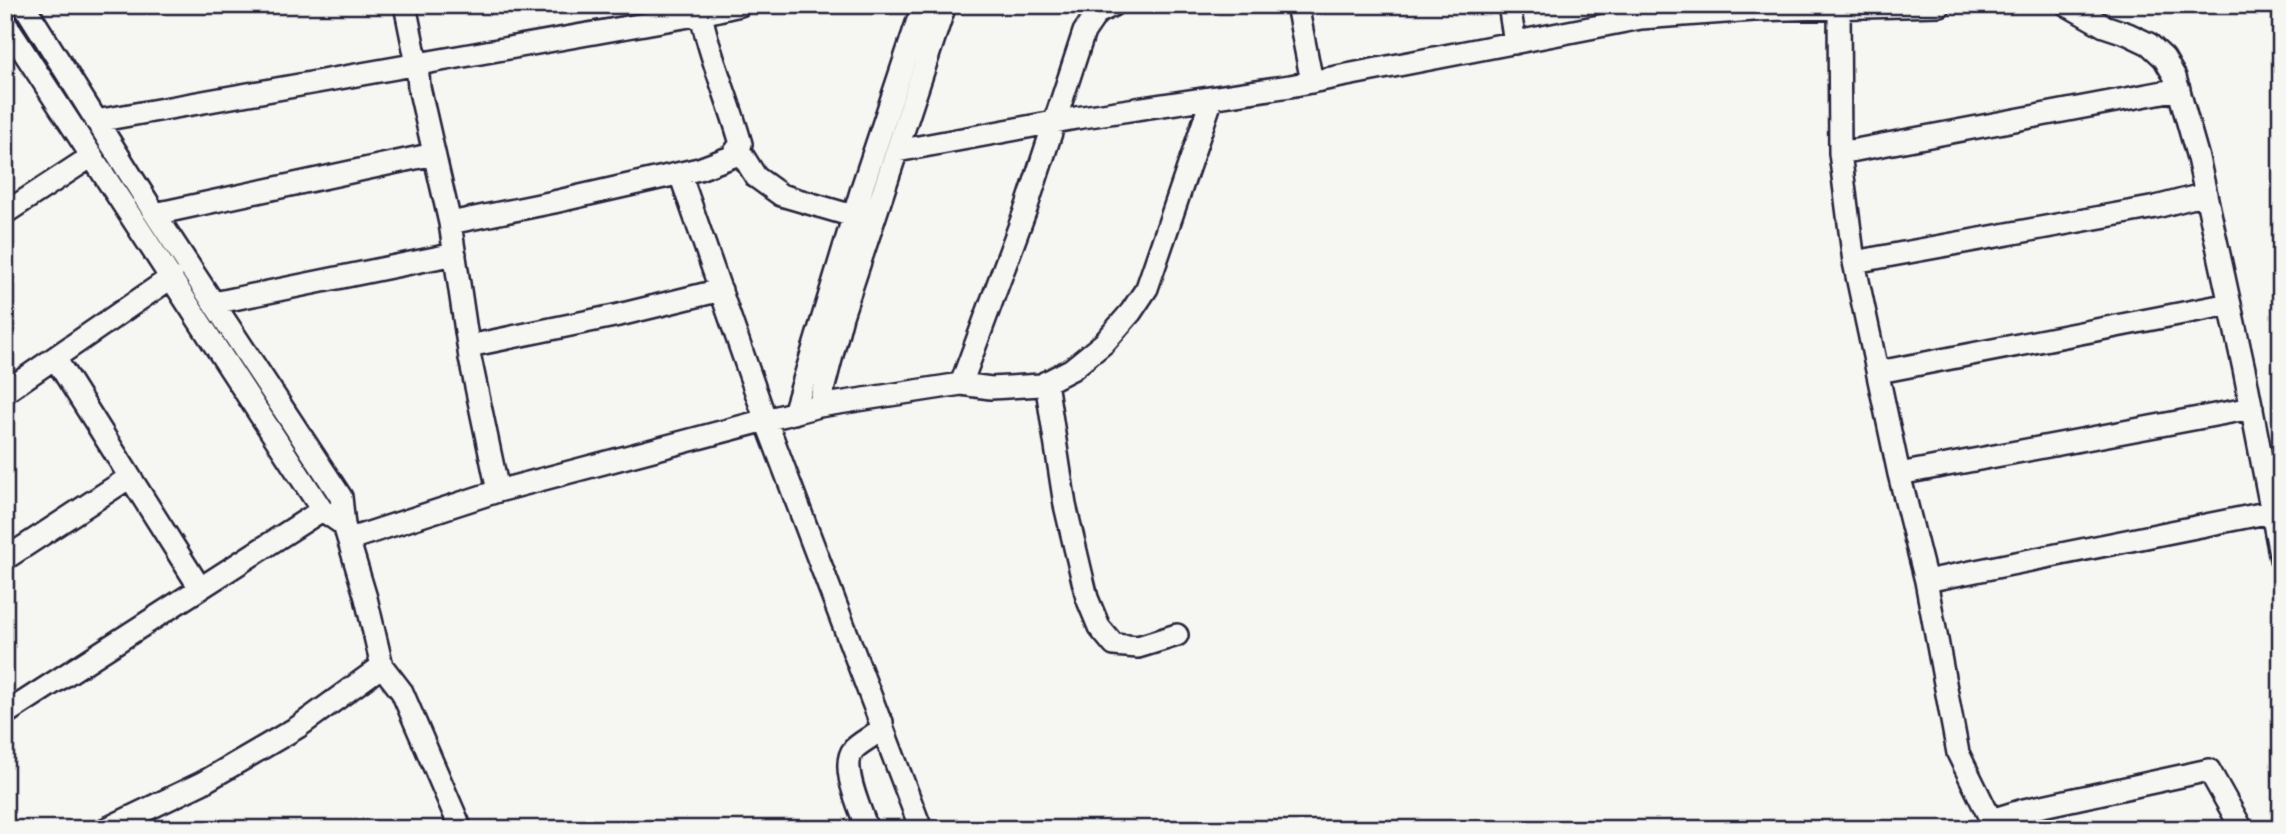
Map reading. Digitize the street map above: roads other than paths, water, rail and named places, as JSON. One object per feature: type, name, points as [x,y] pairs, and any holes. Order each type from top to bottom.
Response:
[{"type":"street","points":[[24,5],[155,214],[341,497],[347,532],[382,666],[402,692],[461,829]]},
{"type":"street","points":[[405,5],[419,87],[450,223],[468,346],[498,491]]},
{"type":"street","points":[[96,121],[740,5]]},
{"type":"street","points":[[794,413],[853,216],[923,5]]},
{"type":"street","points":[[819,406],[842,316],[945,5]]},
{"type":"street","points":[[961,384],[1027,206],[1084,32],[1097,13],[1113,5]]},
{"type":"street","points":[[1297,5],[1312,82]]},
{"type":"street","points":[[1509,5],[1516,43]]},
{"type":"street","points":[[897,151],[1312,82],[1641,18],[1657,11],[1940,5]]},
{"type":"street","points":[[2067,5],[2104,26],[2149,44],[2164,58],[2175,77],[2206,194],[2281,559]]},
{"type":"street","points":[[1839,8],[1840,153],[1854,262],[1899,474],[1926,581],[1958,753],[1994,825],[2037,807],[2209,770],[2242,829]]},
{"type":"street","points":[[450,223],[680,174],[731,157],[741,144],[707,43],[701,14]]},
{"type":"street","points":[[8,34],[172,277],[321,510],[347,532]]},
{"type":"street","points":[[1840,153],[2179,89]]},
{"type":"street","points":[[347,532],[819,406],[961,384],[991,388],[1041,385],[1072,369],[1104,343],[1147,288],[1212,98]]},
{"type":"street","points":[[738,148],[756,177],[781,195],[853,216]]},
{"type":"street","points":[[155,214],[434,155]]},
{"type":"street","points":[[5,213],[92,156]]},
{"type":"street","points":[[680,174],[766,421],[921,829]]},
{"type":"street","points":[[1854,262],[2156,207],[2206,194]]},
{"type":"street","points":[[214,303],[455,254]]},
{"type":"street","points":[[5,392],[172,277]]},
{"type":"street","points":[[468,346],[619,315],[721,290]]},
{"type":"street","points":[[1879,372],[2230,304]]},
{"type":"street","points":[[55,358],[200,588]]},
{"type":"street","points":[[1046,382],[1068,518],[1087,598],[1099,628],[1114,645],[1138,647],[1177,635]]},
{"type":"street","points":[[1899,474],[2252,408]]},
{"type":"street","points":[[5,559],[130,477]]},
{"type":"street","points":[[5,714],[321,510]]},
{"type":"street","points":[[1926,581],[2271,512]]},
{"type":"street","points":[[106,829],[202,783],[298,727],[382,666]]},
{"type":"street","points":[[867,829],[848,770],[849,760],[856,747],[880,729],[882,722]]}]
